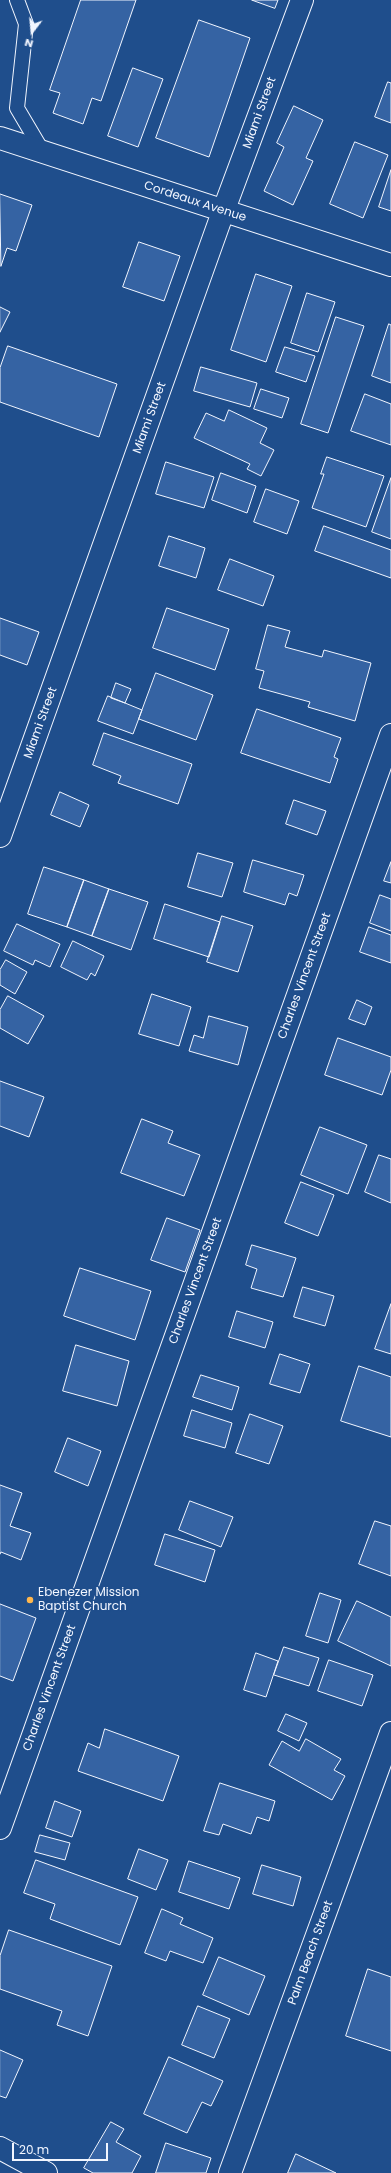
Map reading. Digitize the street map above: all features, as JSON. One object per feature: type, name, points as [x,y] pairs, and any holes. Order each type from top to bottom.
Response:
[{"type":"street","name":"Miami Street","points":[[0,836],[223,212],[302,0]]},
{"type":"street","name":"Cordeaux Avenue","points":[[0,138],[223,212],[391,265]]},
{"type":"street","name":"Charles Vincent Street","points":[[0,1828],[391,735]]},
{"type":"street","name":"Palm Beach Street","points":[[230,2173],[391,1733]]},
{"type":"street","points":[[0,2148],[46,2173]]},
{"type":"lane","points":[[17,0],[26,24],[17,108],[43,152]]},
{"type":"building","points":[[81,0],[136,0],[101,101],[92,98],[83,124],[53,113],[60,93],[50,90]]},
{"type":"building","points":[[252,0],[278,0],[275,8]]},
{"type":"building","points":[[199,20],[250,38],[209,157],[156,138]]},
{"type":"building","points":[[133,68],[163,79],[138,147],[108,136]]},
{"type":"building","points":[[388,82],[391,83],[391,123],[375,117]]},
{"type":"building","points":[[294,106],[323,120],[306,158],[313,161],[293,205],[264,191],[284,147],[277,143]]},
{"type":"building","points":[[355,142],[388,155],[363,218],[330,204]]},
{"type":"building","points":[[391,170],[391,211],[379,207]]},
{"type":"building","points":[[0,194],[32,205],[16,251],[7,248],[1,266]]},
{"type":"building","points":[[139,242],[180,256],[164,301],[123,287]]},
{"type":"building","points":[[256,274],[292,286],[266,362],[231,350]]},
{"type":"building","points":[[307,293],[335,302],[318,352],[291,343]]},
{"type":"building","points":[[0,307],[10,312],[0,332]]},
{"type":"building","points":[[336,317],[364,326],[328,433],[301,424]]},
{"type":"building","points":[[389,324],[391,325],[391,383],[372,376]]},
{"type":"building","points":[[8,346],[117,384],[99,437],[0,402],[0,368]]},
{"type":"building","points":[[285,347],[315,356],[306,382],[276,372]]},
{"type":"building","points":[[201,367],[257,383],[250,407],[194,391]]},
{"type":"building","points":[[261,389],[289,398],[282,418],[254,409]]},
{"type":"building","points":[[365,394],[391,404],[391,445],[351,431]]},
{"type":"building","points":[[229,410],[267,428],[260,443],[274,450],[261,476],[247,469],[250,464],[194,438],[206,413],[224,421]]},
{"type":"building","points":[[327,457],[384,476],[366,527],[312,508],[324,474],[321,474]]},
{"type":"building","points":[[166,462],[214,477],[204,508],[156,494]]},
{"type":"building","points":[[221,473],[256,486],[247,513],[212,500]]},
{"type":"building","points":[[391,478],[391,539],[372,532]]},
{"type":"building","points":[[266,489],[299,501],[287,534],[254,522]]},
{"type":"building","points":[[324,526],[391,550],[391,578],[315,551]]},
{"type":"building","points":[[169,536],[205,548],[196,578],[159,566]]},
{"type":"building","points":[[230,559],[274,576],[263,606],[218,590]]},
{"type":"building","points":[[167,608],[229,629],[215,670],[153,648]]},
{"type":"building","points":[[0,618],[39,632],[27,665],[0,655]]},
{"type":"building","points":[[268,625],[290,631],[285,647],[322,657],[324,650],[371,663],[355,721],[308,707],[310,702],[259,688],[264,671],[256,669]]},
{"type":"building","points":[[156,673],[213,695],[196,740],[139,719]]},
{"type":"building","points":[[116,683],[131,689],[125,703],[111,698]]},
{"type":"building","points":[[108,696],[142,710],[133,734],[98,721]]},
{"type":"building","points":[[257,709],[341,738],[334,757],[338,759],[330,783],[241,753]]},
{"type":"building","points":[[104,733],[192,764],[178,804],[118,783],[121,776],[93,765]]},
{"type":"building","points":[[60,792],[89,805],[80,827],[51,815]]},
{"type":"building","points":[[294,800],[326,811],[317,835],[286,824]]},
{"type":"building","points":[[198,853],[233,863],[222,897],[188,887]]},
{"type":"building","points":[[253,860],[304,875],[297,896],[289,893],[285,905],[244,892]]},
{"type":"building","points":[[391,862],[391,883],[384,881]]},
{"type":"building","points":[[44,867],[84,880],[67,927],[28,914]]},
{"type":"building","points":[[84,880],[109,889],[92,936],[67,927]]},
{"type":"building","points":[[109,889],[148,902],[131,950],[92,936]]},
{"type":"building","points":[[380,895],[391,899],[391,931],[370,923]]},
{"type":"building","points":[[165,904],[220,922],[209,957],[154,939]]},
{"type":"building","points":[[222,916],[253,926],[238,972],[207,962]]},
{"type":"building","points":[[17,924],[60,944],[50,967],[35,960],[33,965],[4,951]]},
{"type":"building","points":[[369,927],[391,935],[391,963],[360,952]]},
{"type":"building","points":[[73,941],[104,956],[95,976],[91,973],[87,980],[61,967]]},
{"type":"building","points":[[6,960],[27,972],[15,994],[0,985],[0,970]]},
{"type":"building","points":[[152,994],[191,1007],[179,1046],[139,1034]]},
{"type":"building","points":[[8,996],[44,1016],[28,1044],[0,1028],[0,1010]]},
{"type":"building","points":[[357,1000],[372,1007],[365,1025],[349,1019]]},
{"type":"building","points":[[209,1016],[248,1027],[238,1065],[189,1051],[194,1035],[203,1038]]},
{"type":"building","points":[[338,1038],[391,1057],[391,1070],[382,1095],[325,1075]]},
{"type":"building","points":[[0,1081],[44,1097],[29,1137],[0,1126]]},
{"type":"building","points":[[142,1119],[173,1131],[168,1143],[200,1155],[184,1196],[121,1173]]},
{"type":"building","points":[[320,1127],[367,1145],[348,1194],[301,1175]]},
{"type":"building","points":[[379,1155],[391,1159],[391,1203],[365,1192]]},
{"type":"building","points":[[301,1182],[334,1195],[318,1236],[285,1223]]},
{"type":"building","points":[[167,1218],[200,1230],[185,1272],[151,1260]]},
{"type":"building","points":[[252,1245],[296,1258],[283,1297],[251,1288],[257,1269],[246,1265]]},
{"type":"building","points":[[80,1268],[151,1291],[135,1340],[64,1316]]},
{"type":"building","points":[[303,1287],[334,1296],[325,1326],[294,1317]]},
{"type":"building","points":[[391,1304],[391,1354],[375,1349]]},
{"type":"building","points":[[237,1311],[273,1322],[265,1348],[229,1337]]},
{"type":"building","points":[[76,1345],[129,1361],[117,1406],[63,1391]]},
{"type":"building","points":[[280,1354],[310,1364],[300,1393],[270,1384]]},
{"type":"building","points":[[359,1366],[391,1377],[391,1437],[341,1421]]},
{"type":"building","points":[[201,1375],[239,1387],[232,1410],[193,1397]]},
{"type":"building","points":[[192,1410],[232,1423],[225,1448],[184,1436]]},
{"type":"building","points":[[250,1414],[283,1426],[269,1464],[236,1453]]},
{"type":"building","points":[[68,1438],[101,1451],[88,1486],[55,1472]]},
{"type":"building","points":[[0,1485],[22,1493],[10,1526],[31,1533],[21,1560],[1,1552],[0,1554]]},
{"type":"building","points":[[190,1501],[233,1517],[221,1547],[179,1530]]},
{"type":"building","points":[[375,1521],[391,1526],[391,1576],[359,1564]]},
{"type":"building","points":[[165,1534],[215,1550],[205,1582],[155,1565]]},
{"type":"building","points":[[320,1593],[341,1600],[328,1643],[306,1636]]},
{"type":"building","points":[[357,1601],[391,1617],[391,1666],[338,1641]]},
{"type":"building","points":[[0,1604],[36,1618],[13,1681],[0,1676]]},
{"type":"building","points":[[284,1647],[319,1658],[309,1686],[274,1675]]},
{"type":"building","points":[[256,1653],[278,1661],[266,1697],[244,1690]]},
{"type":"building","points":[[329,1660],[373,1675],[362,1706],[318,1691]]},
{"type":"building","points":[[286,1714],[307,1723],[299,1741],[278,1731]]},
{"type":"building","points":[[105,1729],[179,1756],[163,1801],[78,1771],[88,1743],[99,1748]]},
{"type":"building","points":[[306,1739],[341,1759],[334,1770],[345,1776],[332,1800],[269,1765],[282,1741],[299,1751]]},
{"type":"building","points":[[220,1783],[275,1801],[269,1821],[257,1817],[251,1834],[223,1824],[219,1835],[204,1831]]},
{"type":"building","points":[[55,1801],[81,1811],[72,1837],[46,1828]]},
{"type":"building","points":[[40,1835],[70,1843],[65,1860],[35,1852]]},
{"type":"building","points":[[139,1849],[168,1860],[156,1890],[128,1879]]},
{"type":"building","points":[[36,1860],[138,1897],[120,1945],[50,1919],[55,1904],[24,1893]]},
{"type":"building","points":[[189,1861],[240,1878],[229,1909],[179,1892]]},
{"type":"building","points":[[262,1865],[301,1877],[293,1906],[253,1894]]},
{"type":"building","points":[[162,1909],[183,1918],[180,1924],[213,1938],[203,1963],[170,1951],[166,1961],[145,1953]]},
{"type":"building","points":[[9,1930],[112,1966],[88,2036],[57,2025],[62,2011],[0,1989],[0,1956]]},
{"type":"building","points":[[219,1957],[265,1976],[249,2015],[203,1995]]},
{"type":"building","points":[[368,1969],[391,1977],[391,2051],[346,2036]]},
{"type":"building","points":[[198,2006],[230,2019],[214,2058],[182,2045]]},
{"type":"building","points":[[0,2050],[23,2060],[6,2098],[0,2096]]},
{"type":"building","points":[[169,2057],[223,2081],[211,2106],[202,2102],[187,2133],[144,2114]]},
{"type":"building","points":[[111,2122],[124,2129],[116,2142],[141,2156],[132,2173],[93,2173],[84,2168]]},
{"type":"building","points":[[166,2143],[211,2158],[206,2173],[156,2173]]},
{"type":"building","points":[[296,2154],[336,2173],[288,2173]]},
{"type":"place","name":"Ebenezer Mission Baptist Church","points":[[30,1600]]}]
